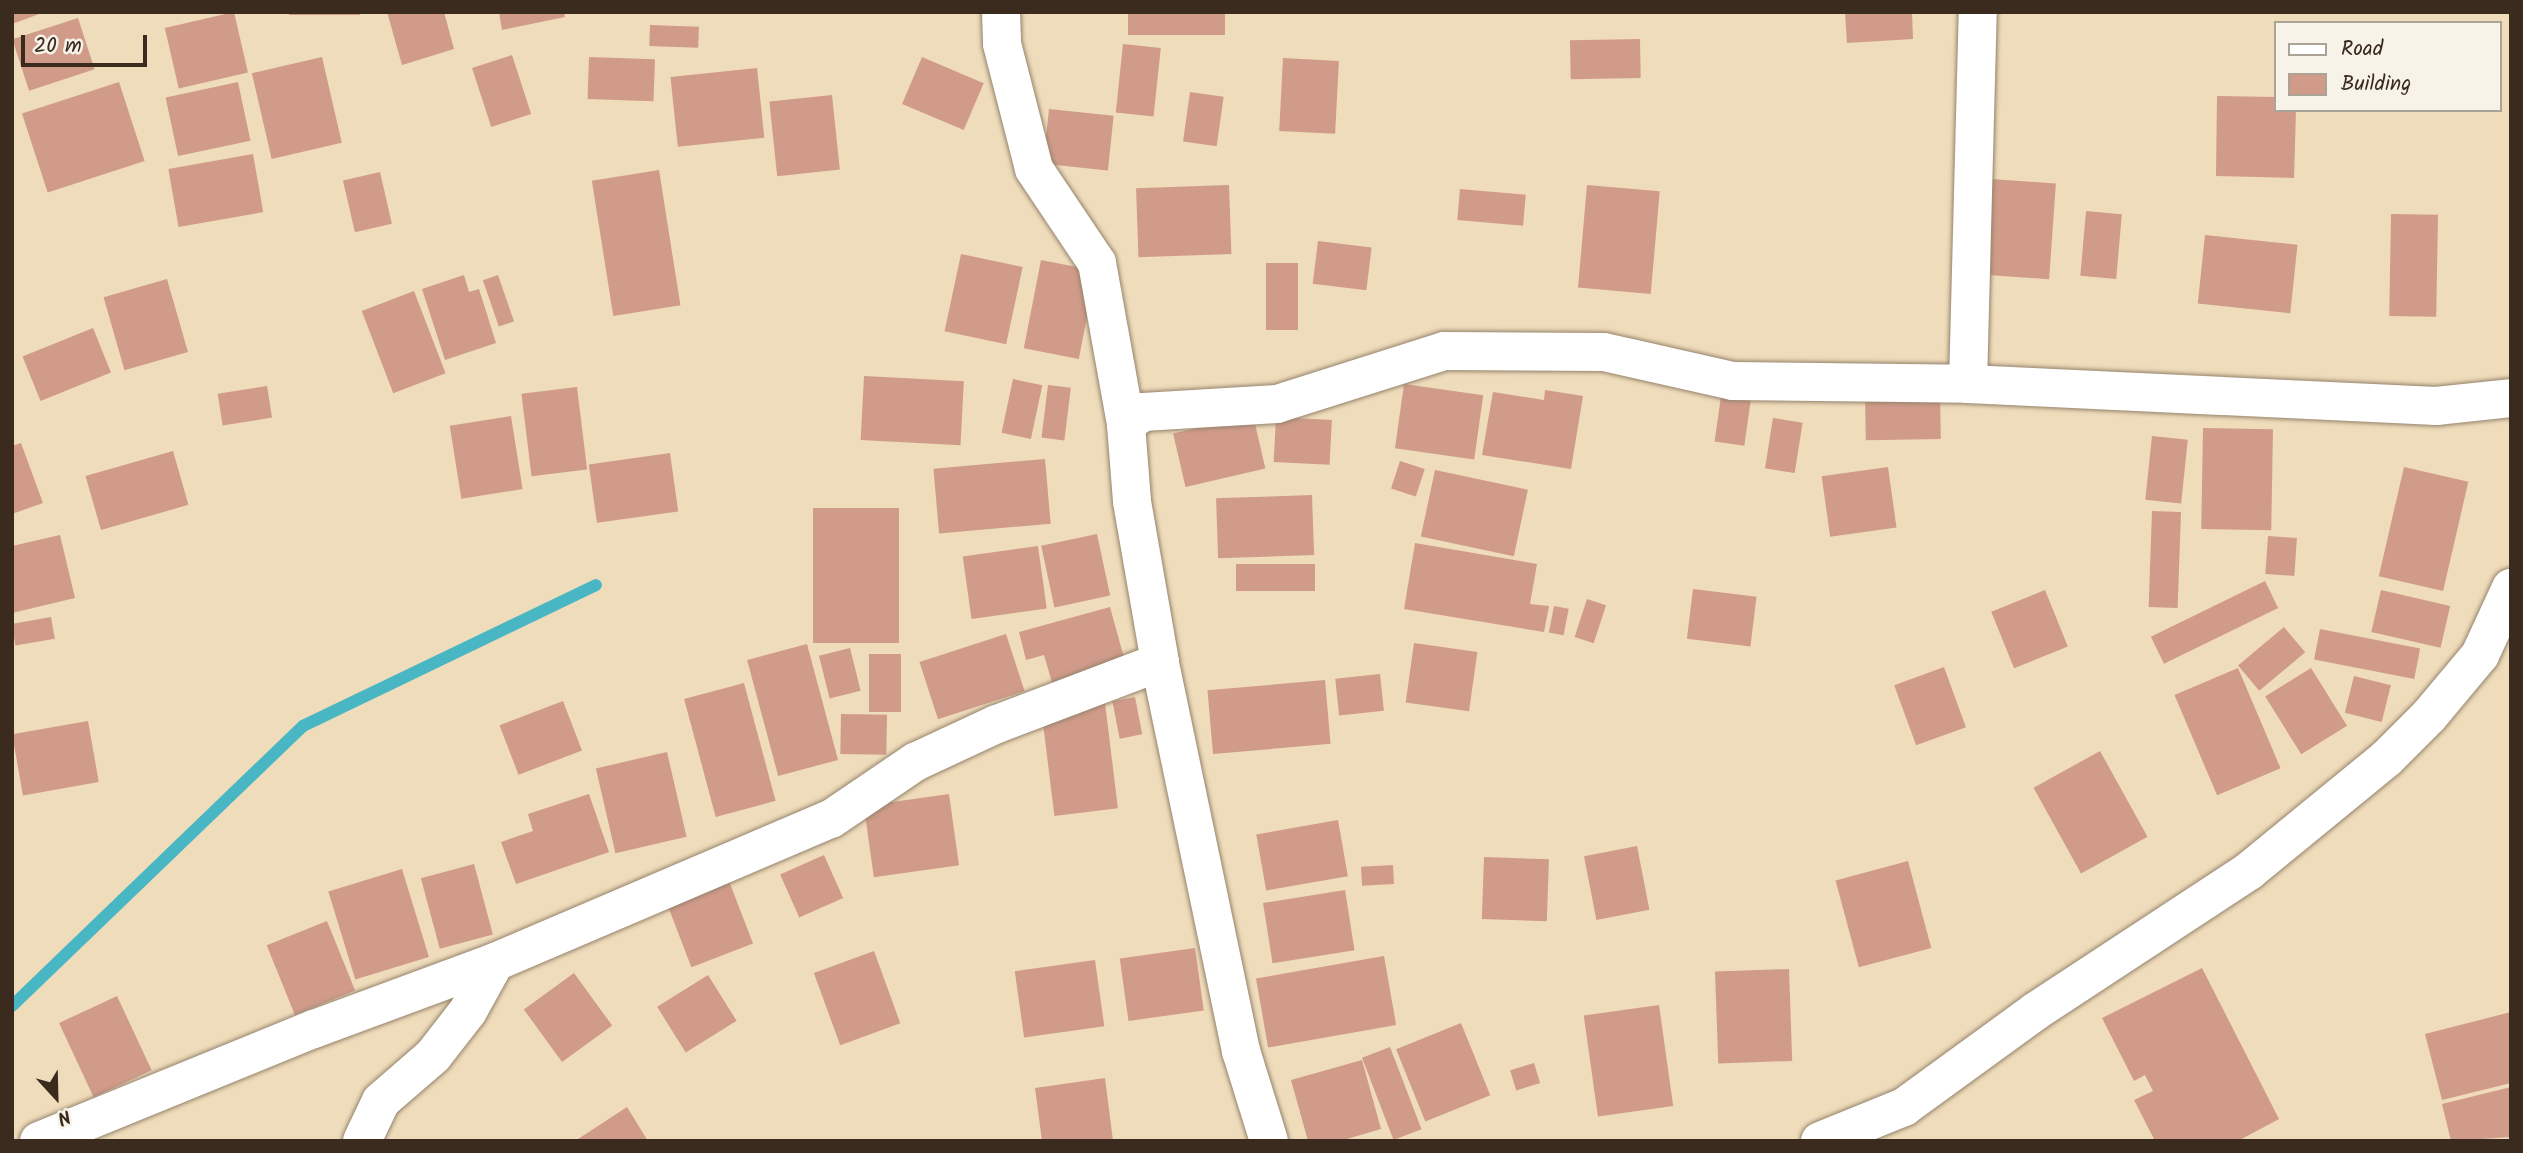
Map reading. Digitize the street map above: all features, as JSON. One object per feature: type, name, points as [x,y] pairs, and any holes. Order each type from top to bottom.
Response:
[{"type":"street","points":[[1001,12],[1002,44],[1034,169],[1097,263],[1126,424],[1132,501],[1160,662],[1241,1051],[1269,1141]]},
{"type":"street","points":[[1968,384],[1978,12]]},
{"type":"street","points":[[1126,424],[1143,412],[1276,404],[1444,351],[1604,352],[1733,381],[1968,384],[2435,407],[2511,398]]},
{"type":"street","points":[[1820,1141],[1903,1107],[2036,1011],[2249,871],[2387,758],[2429,716],[2480,655],[2511,588]]},
{"type":"street","points":[[38,1141],[301,1034],[495,962],[831,819],[915,762],[997,724],[1160,662]]},
{"type":"street","points":[[362,1141],[381,1101],[433,1056],[468,1011],[495,962]]},
{"type":"building","points":[[12,12],[42,12],[42,13],[12,24]]},
{"type":"building","points":[[234,12],[248,72],[179,88],[165,28]]},
{"type":"building","points":[[289,12],[360,12],[360,15],[289,15]]},
{"type":"building","points":[[387,12],[444,12],[454,49],[402,65]]},
{"type":"building","points":[[499,12],[564,12],[565,17],[502,30]]},
{"type":"building","points":[[1128,12],[1225,12],[1225,35],[1128,35]]},
{"type":"building","points":[[1845,12],[1912,12],[1913,39],[1847,43]]},
{"type":"building","points":[[78,18],[95,69],[29,91],[12,39]]},
{"type":"building","points":[[650,25],[699,27],[698,48],[649,46]]},
{"type":"building","points":[[1640,39],[1641,78],[1571,79],[1570,40]]},
{"type":"building","points":[[1123,44],[1161,48],[1154,117],[1116,113]]},
{"type":"building","points":[[512,55],[531,114],[491,127],[472,68]]},
{"type":"building","points":[[322,57],[342,143],[272,159],[252,73]]},
{"type":"building","points":[[589,57],[655,59],[653,101],[588,99]]},
{"type":"building","points":[[922,57],[984,83],[964,130],[902,104]]},
{"type":"building","points":[[1283,58],[1339,61],[1335,134],[1279,131]]},
{"type":"building","points":[[757,68],[764,138],[678,147],[670,77]]},
{"type":"building","points":[[119,82],[145,161],[48,192],[22,114]]},
{"type":"building","points":[[238,82],[250,141],[178,156],[166,97]]},
{"type":"building","points":[[1190,92],[1224,97],[1217,146],[1183,142]]},
{"type":"building","points":[[832,95],[840,170],[777,176],[769,102]]},
{"type":"building","points":[[2217,96],[2274,97],[2274,112],[2296,112],[2294,178],[2216,176]]},
{"type":"building","points":[[1049,109],[1114,116],[1108,170],[1043,164]]},
{"type":"building","points":[[253,154],[263,212],[179,227],[168,169]]},
{"type":"building","points":[[659,170],[680,305],[613,316],[592,181]]},
{"type":"building","points":[[380,172],[392,224],[355,232],[343,181]]},
{"type":"building","points":[[1991,179],[2056,184],[2049,279],[1984,275]]},
{"type":"building","points":[[1229,185],[1231,254],[1138,257],[1136,188]]},
{"type":"building","points":[[1587,185],[1660,191],[1651,294],[1578,288]]},
{"type":"building","points":[[1460,189],[1526,195],[1523,226],[1457,220]]},
{"type":"building","points":[[2086,211],[2122,214],[2116,279],[2080,276]]},
{"type":"building","points":[[2391,214],[2438,215],[2436,317],[2389,316]]},
{"type":"building","points":[[2205,235],[2297,245],[2290,313],[2198,304]]},
{"type":"building","points":[[1318,241],[1372,248],[1366,290],[1313,284]]},
{"type":"building","points":[[961,254],[1023,267],[1006,344],[945,331]]},
{"type":"building","points":[[1041,260],[1096,271],[1079,359],[1024,348]]},
{"type":"building","points":[[1266,263],[1298,263],[1298,330],[1266,330]]},
{"type":"building","points":[[464,275],[469,292],[479,289],[496,343],[445,360],[422,289]]},
{"type":"building","points":[[498,275],[514,321],[499,327],[483,280]]},
{"type":"building","points":[[167,279],[188,352],[125,370],[104,297]]},
{"type":"building","points":[[414,291],[446,373],[393,393],[362,311]]},
{"type":"building","points":[[93,328],[111,373],[41,401],[23,356]]},
{"type":"building","points":[[864,376],[964,381],[961,445],[861,440]]},
{"type":"building","points":[[1013,379],[1042,385],[1031,439],[1002,433]]},
{"type":"building","points":[[1404,384],[1483,395],[1474,460],[1395,448]]},
{"type":"building","points":[[1048,385],[1071,388],[1064,440],[1042,438]]},
{"type":"building","points":[[267,386],[272,418],[223,425],[218,394]]},
{"type":"building","points":[[577,387],[587,469],[532,476],[521,394]]},
{"type":"building","points":[[1545,390],[1583,396],[1571,469],[1482,455],[1493,392],[1544,400]]},
{"type":"building","points":[[1940,393],[1941,439],[1866,440],[1865,394]]},
{"type":"building","points":[[1721,396],[1751,400],[1744,446],[1715,442]]},
{"type":"building","points":[[1253,415],[1265,469],[1185,487],[1173,433]]},
{"type":"building","points":[[511,416],[523,489],[461,499],[450,426]]},
{"type":"building","points":[[1276,417],[1332,420],[1330,465],[1274,462]]},
{"type":"building","points":[[1773,418],[1803,423],[1795,473],[1765,468]]},
{"type":"building","points":[[2203,428],[2273,429],[2271,530],[2201,529]]},
{"type":"building","points":[[2152,436],[2188,440],[2181,503],[2145,500]]},
{"type":"building","points":[[21,443],[43,503],[12,514],[12,446]]},
{"type":"building","points":[[173,451],[188,505],[101,530],[86,476]]},
{"type":"building","points":[[670,453],[678,511],[597,523],[589,464]]},
{"type":"building","points":[[1045,459],[1051,524],[939,534],[933,469]]},
{"type":"building","points":[[1400,461],[1425,469],[1416,497],[1391,489]]},
{"type":"building","points":[[1888,467],[1896,527],[1830,537],[1822,476]]},
{"type":"building","points":[[2404,467],[2468,482],[2443,591],[2379,576]]},
{"type":"building","points":[[1435,470],[1528,490],[1514,556],[1421,537]]},
{"type":"building","points":[[1312,495],[1314,555],[1218,558],[1216,498]]},
{"type":"building","points":[[813,508],[899,508],[899,643],[813,643]]},
{"type":"building","points":[[2152,511],[2181,512],[2178,608],[2149,607]]},
{"type":"building","points":[[1097,534],[1110,596],[1054,607],[1041,546]]},
{"type":"building","points":[[60,535],[75,598],[12,613],[12,546]]},
{"type":"building","points":[[2268,536],[2297,538],[2294,576],[2265,574]]},
{"type":"building","points":[[1415,543],[1537,564],[1530,604],[1549,606],[1544,632],[1404,609]]},
{"type":"building","points":[[1038,546],[1047,608],[972,619],[963,557]]},
{"type":"building","points":[[1236,564],[1315,564],[1315,591],[1236,591]]},
{"type":"building","points":[[2265,581],[2278,608],[2164,664],[2151,637]]},
{"type":"building","points":[[1693,589],[1757,597],[1750,646],[1687,639]]},
{"type":"building","points":[[2045,590],[2068,647],[2014,668],[1991,612]]},
{"type":"building","points":[[2381,590],[2450,606],[2441,648],[2371,632]]},
{"type":"building","points":[[1587,599],[1606,605],[1594,643],[1575,637]]},
{"type":"building","points":[[1554,606],[1569,609],[1564,635],[1549,633]]},
{"type":"building","points":[[1110,607],[1126,665],[1053,686],[1044,655],[1026,660],[1019,632]]},
{"type":"building","points":[[51,617],[55,639],[15,646],[12,624]]},
{"type":"building","points":[[2284,627],[2305,652],[2259,691],[2238,666]]},
{"type":"building","points":[[2320,629],[2420,648],[2414,679],[2314,659]]},
{"type":"building","points":[[1006,634],[1025,691],[938,719],[919,662]]},
{"type":"building","points":[[1414,643],[1477,652],[1469,711],[1406,702]]},
{"type":"building","points":[[807,644],[838,760],[778,776],[747,660]]},
{"type":"building","points":[[850,648],[861,691],[830,698],[819,656]]},
{"type":"building","points":[[869,654],[901,654],[901,712],[869,712]]},
{"type":"building","points":[[1944,667],[1966,727],[1916,745],[1894,685]]},
{"type":"building","points":[[2238,668],[2281,768],[2217,795],[2174,695]]},
{"type":"building","points":[[2311,668],[2347,726],[2301,754],[2265,697]]},
{"type":"building","points":[[1380,674],[1384,711],[1339,716],[1335,679]]},
{"type":"building","points":[[2354,676],[2391,685],[2382,722],[2345,713]]},
{"type":"building","points":[[1325,680],[1331,744],[1213,754],[1207,690]]},
{"type":"building","points":[[744,683],[776,801],[716,817],[684,699]]},
{"type":"building","points":[[1135,697],[1142,734],[1120,739],[1112,701]]},
{"type":"building","points":[[563,701],[582,750],[519,775],[500,725]]},
{"type":"building","points":[[1105,703],[1118,808],[1054,816],[1041,711]]},
{"type":"building","points":[[841,714],[887,715],[886,755],[840,754]]},
{"type":"building","points":[[88,721],[99,782],[23,795],[12,734]]},
{"type":"building","points":[[2100,751],[2148,837],[2081,874],[2034,788]]},
{"type":"building","points":[[667,752],[687,837],[615,853],[596,768]]},
{"type":"building","points":[[589,794],[609,852],[516,884],[501,842],[533,831],[528,814]]},
{"type":"building","points":[[949,794],[959,865],[874,877],[864,806]]},
{"type":"building","points":[[1338,820],[1348,876],[1266,891],[1256,834]]},
{"type":"building","points":[[1637,846],[1649,910],[1596,920],[1584,856]]},
{"type":"building","points":[[824,855],[843,898],[799,917],[780,875]]},
{"type":"building","points":[[1484,857],[1549,859],[1547,921],[1482,919]]},
{"type":"building","points":[[1908,861],[1931,948],[1859,967],[1836,880]]},
{"type":"building","points":[[474,864],[493,935],[440,949],[421,878]]},
{"type":"building","points":[[1393,865],[1394,884],[1362,886],[1361,867]]},
{"type":"building","points":[[402,869],[429,957],[355,979],[328,892]]},
{"type":"building","points":[[729,881],[753,944],[691,967],[667,905]]},
{"type":"building","points":[[1345,890],[1355,950],[1273,963],[1263,903]]},
{"type":"building","points":[[327,921],[355,991],[295,1015],[267,945]]},
{"type":"building","points":[[1195,948],[1204,1010],[1129,1021],[1120,959]]},
{"type":"building","points":[[874,951],[900,1023],[840,1045],[814,973]]},
{"type":"building","points":[[1384,956],[1396,1025],[1268,1048],[1256,979]]},
{"type":"building","points":[[1095,960],[1104,1026],[1024,1038],[1015,971]]},
{"type":"building","points":[[2202,968],[2279,1119],[2238,1141],[2155,1141],[2134,1100],[2153,1091],[2145,1075],[2134,1081],[2102,1018]]},
{"type":"building","points":[[1789,969],[1792,1061],[1718,1064],[1715,972]]},
{"type":"building","points":[[574,973],[612,1026],[562,1062],[524,1009]]},
{"type":"building","points":[[708,975],[737,1021],[686,1053],[657,1007]]},
{"type":"building","points":[[117,996],[152,1070],[94,1097],[59,1023]]},
{"type":"building","points":[[1659,1005],[1673,1106],[1598,1117],[1584,1016]]},
{"type":"building","points":[[2511,1012],[2511,1083],[2442,1100],[2425,1034]]},
{"type":"building","points":[[1461,1023],[1490,1095],[1425,1122],[1396,1049]]},
{"type":"building","points":[[1390,1047],[1422,1129],[1394,1140],[1362,1058]]},
{"type":"building","points":[[1362,1060],[1381,1129],[1340,1141],[1308,1141],[1291,1080]]},
{"type":"building","points":[[1534,1063],[1540,1083],[1516,1090],[1510,1070]]},
{"type":"building","points":[[1105,1078],[1113,1141],[1042,1141],[1035,1088]]},
{"type":"building","points":[[2511,1087],[2511,1137],[2451,1141],[2442,1104]]},
{"type":"building","points":[[627,1107],[648,1141],[575,1141]]},
{"type":"waterway","points":[[12,1006],[303,726],[596,585]]}]
